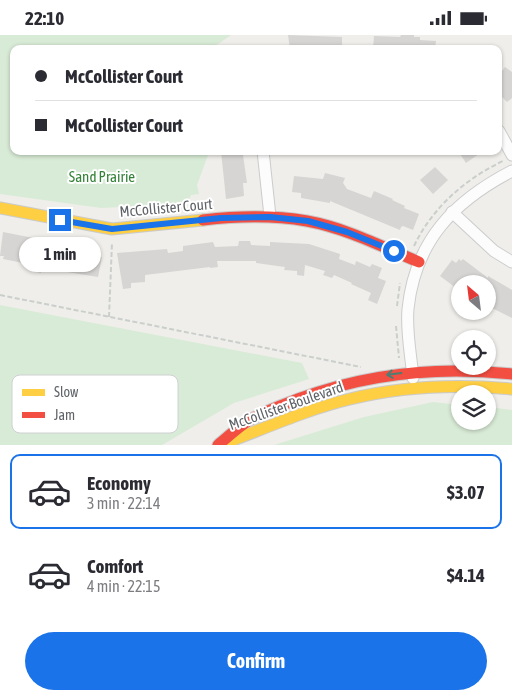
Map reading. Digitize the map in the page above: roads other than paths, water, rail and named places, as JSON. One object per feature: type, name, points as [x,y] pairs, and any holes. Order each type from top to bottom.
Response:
[{"type":"street","points":[[502,137],[512,155]]},
{"type":"street","points":[[263,155],[270,217]]},
{"type":"street","points":[[414,388],[408,309],[419,262],[435,235],[452,212],[472,194],[512,171]]},
{"type":"street","name":"McCollister Court","points":[[0,209],[112,229],[221,218],[270,217],[308,221],[347,232],[419,262]]},
{"type":"street","points":[[452,212],[494,251],[512,262]]},
{"type":"street","name":"McCollister Boulevard","points":[[219,445],[243,424],[280,406],[321,389],[376,375],[412,371],[512,374]]},
{"type":"street","name":"McCollister Boulevard","points":[[219,445],[325,406],[375,393],[414,388],[512,389]]},
{"type":"park label","name":"Sand Prairie","points":[[102,177]]}]
